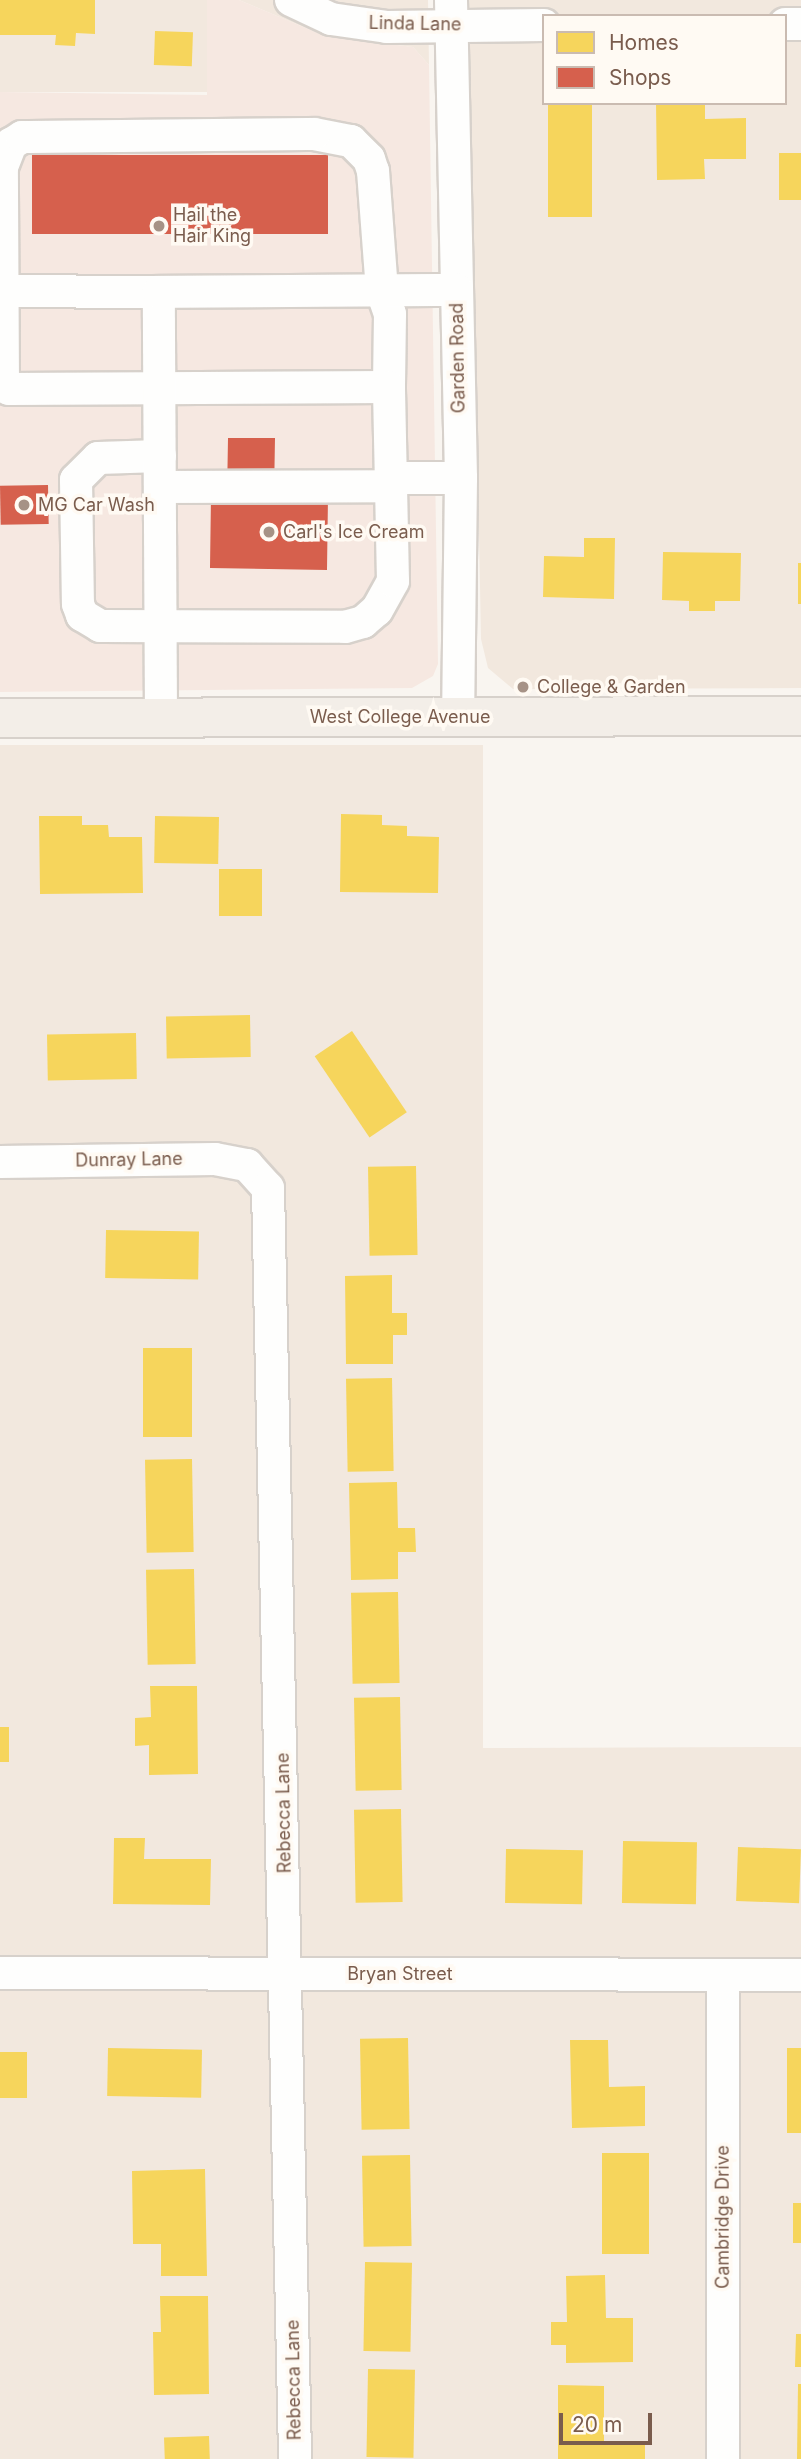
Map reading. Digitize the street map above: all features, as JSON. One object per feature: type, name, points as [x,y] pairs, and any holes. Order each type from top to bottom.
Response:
[{"type":"main road","name":"West College Avenue","points":[[0,718],[801,716]]},
{"type":"street","name":"Linda Lane","points":[[291,0],[331,19],[387,27],[451,13],[542,25]]},
{"type":"street","name":"Garden Road","points":[[451,13],[461,478],[458,717]]},
{"type":"street","points":[[160,456],[98,458],[81,472],[76,494],[78,604],[82,615],[100,626],[345,628],[363,622],[389,595],[393,581],[390,314],[382,290],[369,159],[351,141],[314,134],[22,137],[11,144],[2,167],[3,384],[9,389],[389,387]]},
{"type":"street","points":[[3,290],[457,290]]},
{"type":"street","points":[[159,292],[161,718]]},
{"type":"street","points":[[160,487],[461,478]]},
{"type":"street","name":"Dunray Lane","points":[[0,1162],[215,1159],[247,1165],[256,1172]]},
{"type":"street","name":"Rebecca Lane","points":[[256,1172],[268,1188],[271,1224],[288,1974],[295,2459]]},
{"type":"street","name":"Bryan Street","points":[[0,1973],[801,1975]]},
{"type":"street","name":"Cambridge Drive","points":[[723,1975],[723,2459]]},
{"type":"shaded area","points":[[0,0],[207,0],[207,92],[0,92]]},
{"type":"shaded area","points":[[207,0],[239,0],[325,36],[413,47],[429,65],[438,664],[433,676],[412,688],[0,692],[0,92],[207,95]]},
{"type":"shaded area","points":[[239,0],[428,0],[429,65],[413,47],[325,36]]},
{"type":"shaded area","points":[[469,0],[801,0],[801,688],[513,689],[488,668],[481,639]]},
{"type":"shaded area","points":[[0,745],[483,745],[483,1748],[801,1747],[801,2459],[0,2459]]},
{"type":"building: Homes","points":[[0,0],[95,0],[95,34],[76,33],[75,46],[55,45],[56,35],[0,35]]},
{"type":"building: Homes","points":[[155,31],[193,32],[192,66],[154,65]]},
{"type":"building: Homes","points":[[548,105],[592,105],[592,217],[548,217]]},
{"type":"building: Homes","points":[[656,105],[705,105],[705,119],[746,118],[746,159],[704,159],[705,179],[657,180]]},
{"type":"building: Homes","points":[[779,153],[801,153],[801,200],[779,200]]},
{"type":"building: Homes","points":[[584,538],[615,538],[614,599],[543,597],[544,556],[584,557]]},
{"type":"building: Homes","points":[[663,552],[741,553],[740,601],[715,601],[715,611],[689,611],[689,601],[662,600]]},
{"type":"building: Homes","points":[[798,563],[801,563],[801,604],[798,604]]},
{"type":"building: Homes","points":[[341,814],[382,815],[382,825],[407,826],[407,836],[439,837],[438,893],[340,892]]},
{"type":"building: Homes","points":[[39,816],[82,816],[82,825],[108,825],[109,837],[142,837],[143,893],[40,894]]},
{"type":"building: Homes","points":[[155,816],[219,817],[218,864],[154,863]]},
{"type":"building: Homes","points":[[219,869],[262,869],[262,916],[219,916]]},
{"type":"building: Homes","points":[[250,1015],[251,1057],[167,1058],[166,1016]]},
{"type":"building: Homes","points":[[352,1031],[407,1112],[369,1137],[315,1056]]},
{"type":"building: Homes","points":[[136,1033],[137,1079],[48,1081],[47,1035]]},
{"type":"building: Homes","points":[[416,1166],[418,1255],[370,1256],[368,1167]]},
{"type":"building: Homes","points":[[106,1230],[199,1232],[198,1280],[105,1278]]},
{"type":"building: Homes","points":[[392,1275],[392,1313],[407,1313],[407,1335],[393,1335],[393,1364],[346,1364],[345,1276]]},
{"type":"building: Homes","points":[[143,1348],[192,1348],[192,1437],[143,1437]]},
{"type":"building: Homes","points":[[392,1378],[394,1471],[348,1472],[346,1379]]},
{"type":"building: Homes","points":[[192,1459],[194,1552],[147,1553],[145,1460]]},
{"type":"building: Homes","points":[[397,1482],[398,1528],[415,1528],[416,1552],[398,1552],[398,1579],[351,1580],[349,1483]]},
{"type":"building: Homes","points":[[194,1569],[196,1664],[148,1665],[146,1570]]},
{"type":"building: Homes","points":[[398,1592],[400,1683],[353,1684],[351,1593]]},
{"type":"building: Homes","points":[[150,1686],[197,1686],[198,1774],[149,1775],[149,1745],[135,1746],[135,1718],[151,1717]]},
{"type":"building: Homes","points":[[400,1697],[402,1790],[356,1791],[354,1698]]},
{"type":"building: Homes","points":[[0,1727],[9,1727],[9,1762],[0,1762]]},
{"type":"building: Homes","points":[[401,1809],[403,1902],[356,1903],[354,1810]]},
{"type":"building: Homes","points":[[114,1838],[145,1838],[144,1859],[211,1859],[210,1905],[113,1904]]},
{"type":"building: Homes","points":[[623,1841],[697,1842],[696,1904],[622,1903]]},
{"type":"building: Homes","points":[[738,1847],[801,1849],[799,1903],[736,1901]]},
{"type":"building: Homes","points":[[506,1849],[583,1850],[582,1904],[505,1903]]},
{"type":"building: Homes","points":[[408,2038],[410,2129],[362,2130],[360,2039]]},
{"type":"building: Homes","points":[[570,2040],[608,2040],[609,2087],[645,2086],[645,2126],[572,2128]]},
{"type":"building: Homes","points":[[108,2048],[202,2050],[201,2098],[107,2096]]},
{"type":"building: Homes","points":[[787,2048],[801,2048],[801,2133],[787,2133]]},
{"type":"building: Homes","points":[[0,2052],[27,2052],[27,2098],[0,2098]]},
{"type":"building: Homes","points":[[602,2153],[649,2153],[649,2254],[602,2254]]},
{"type":"building: Homes","points":[[410,2155],[412,2246],[364,2247],[362,2156]]},
{"type":"building: Homes","points":[[205,2169],[207,2276],[161,2276],[161,2244],[133,2244],[132,2171]]},
{"type":"building: Homes","points":[[793,2203],[801,2203],[801,2243],[793,2243]]},
{"type":"building: Homes","points":[[365,2262],[412,2263],[410,2352],[363,2351]]},
{"type":"building: Homes","points":[[605,2275],[606,2318],[633,2318],[633,2362],[566,2363],[566,2345],[551,2345],[551,2322],[567,2322],[566,2276]]},
{"type":"building: Homes","points":[[160,2296],[208,2296],[209,2394],[154,2395],[153,2332],[161,2332]]},
{"type":"building: Homes","points":[[796,2334],[801,2334],[801,2367],[795,2367]]},
{"type":"building: Homes","points":[[368,2369],[415,2370],[413,2458],[366,2457]]},
{"type":"building: Homes","points":[[798,2384],[801,2384],[801,2459],[797,2459]]},
{"type":"building: Homes","points":[[558,2385],[604,2386],[604,2442],[645,2442],[645,2459],[558,2459]]},
{"type":"building: Homes","points":[[209,2436],[210,2459],[165,2459],[164,2438]]},
{"type":"building: Shops","points":[[32,155],[328,155],[328,234],[32,234]]},
{"type":"building: Shops","name":"Carl's Ice Cream","points":[[228,438],[275,438],[274,496],[328,497],[327,570],[210,568],[211,496],[227,496]]},
{"type":"building: Shops","name":"MG Car Wash","points":[[48,485],[49,524],[1,525],[0,486]]},
{"type":"place","name":"Hail the Hair King","points":[[159,226]]},
{"type":"place","name":"MG Car Wash","points":[[24,505]]},
{"type":"place","name":"Carl's Ice Cream","points":[[269,532]]},
{"type":"place","name":"College & Garden","points":[[523,687]]}]
